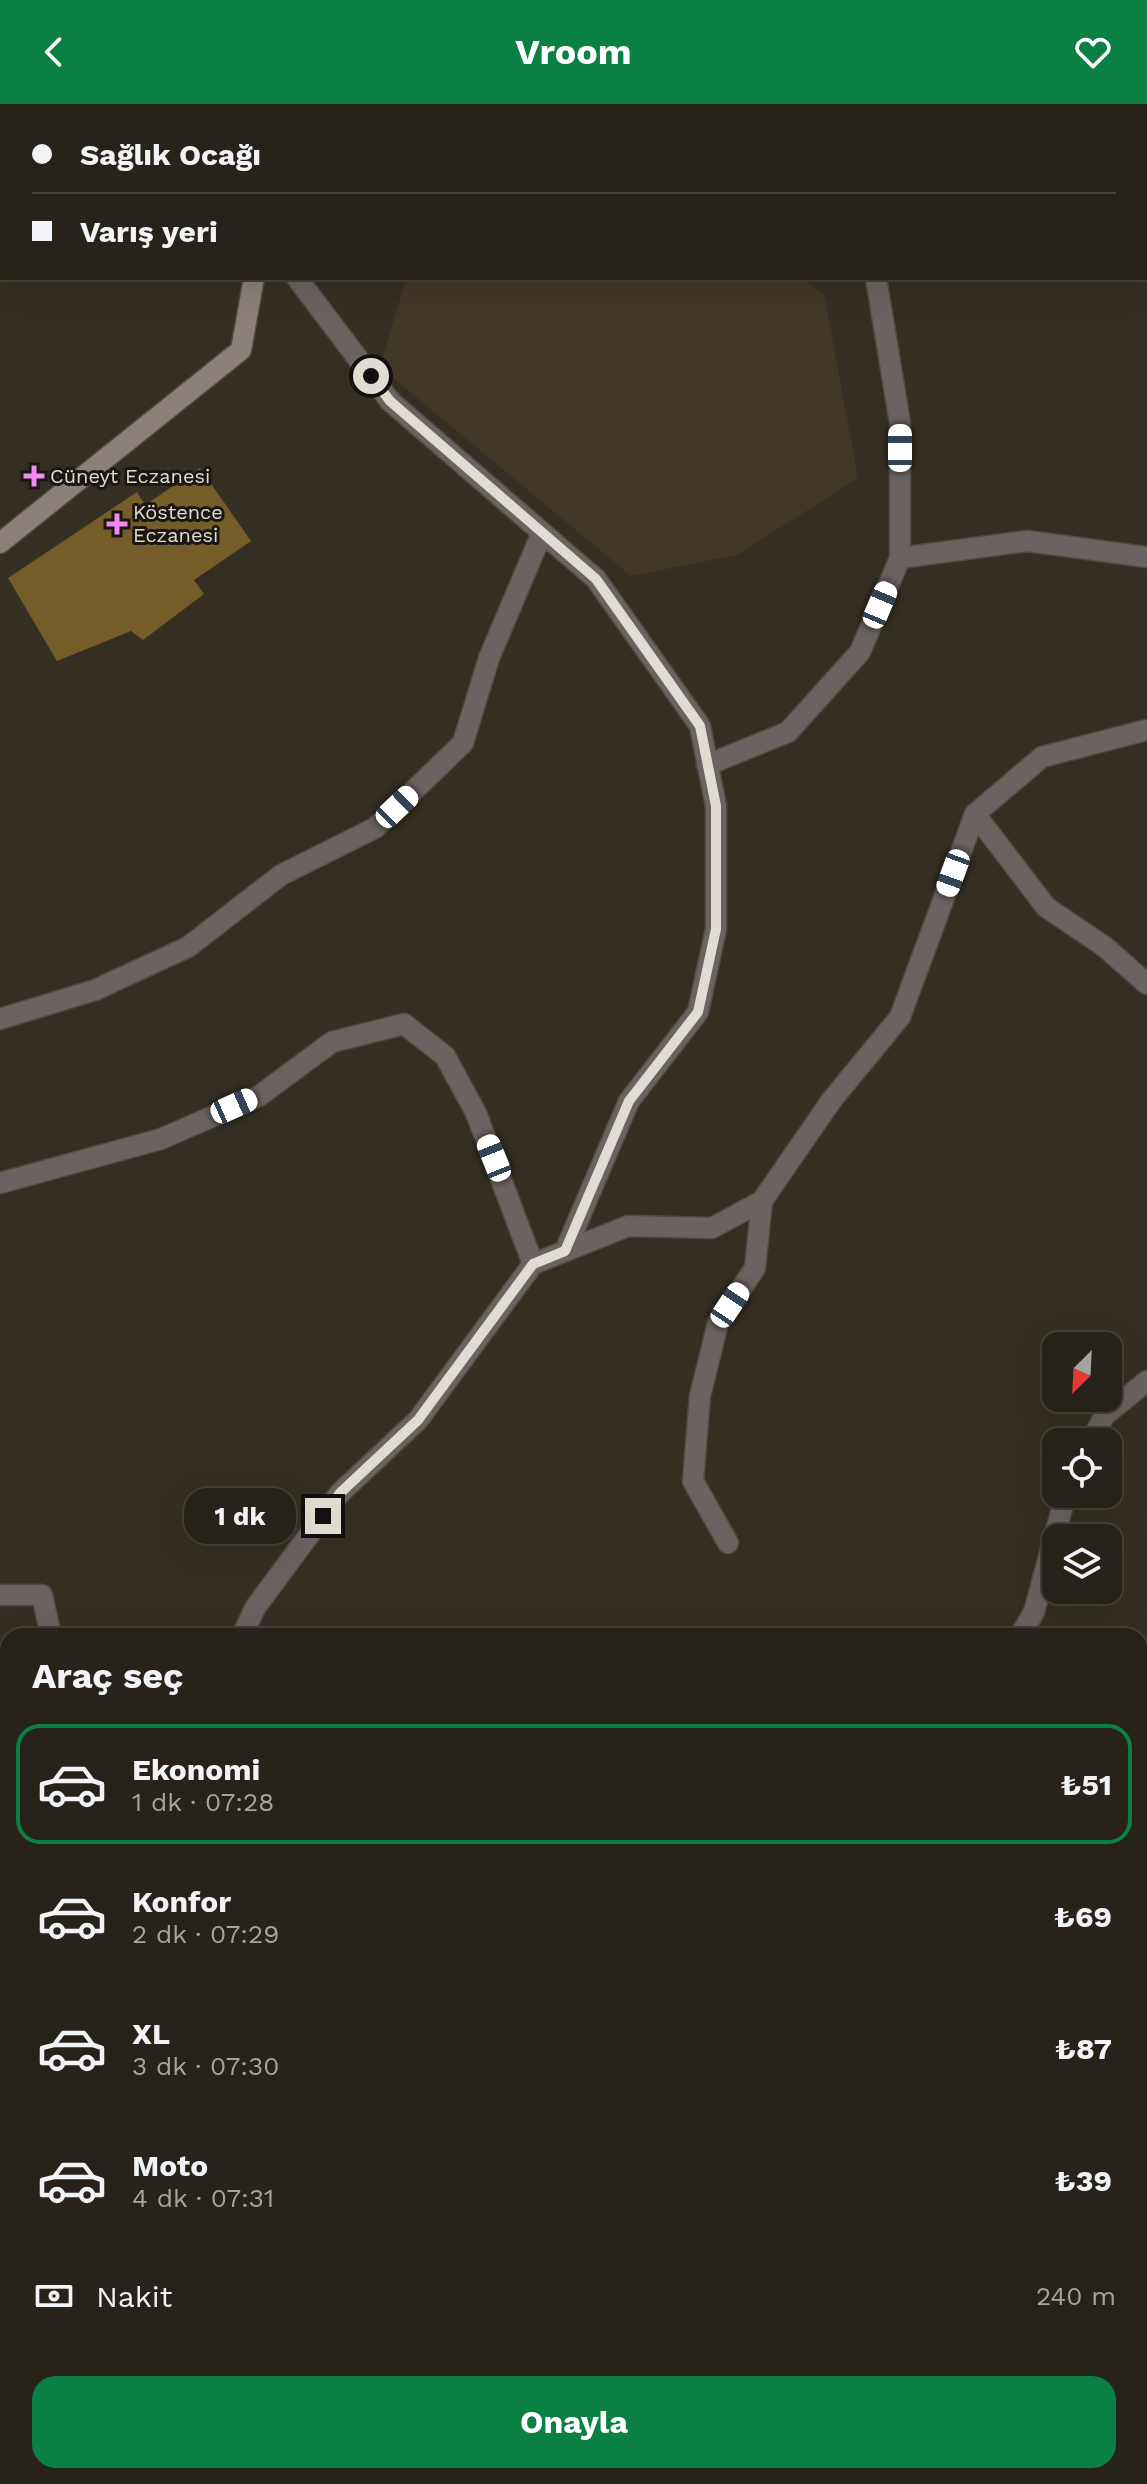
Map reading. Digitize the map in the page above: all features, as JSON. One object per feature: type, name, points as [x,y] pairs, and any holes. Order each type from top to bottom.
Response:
[{"type":"street","points":[[0,543],[241,350],[254,280]]},
{"type":"street","points":[[299,280],[390,401],[596,579],[700,726],[716,806],[716,929],[698,1012],[629,1101],[565,1251]]},
{"type":"street","points":[[707,765],[788,732],[860,652],[900,558],[900,423],[876,280]]},
{"type":"street","points":[[0,1019],[95,990],[188,947],[281,875],[375,828],[463,743],[489,658],[542,533]]},
{"type":"street","points":[[900,558],[1027,541],[1147,557]]},
{"type":"street","points":[[246,1628],[255,1608],[340,1493],[418,1420],[533,1264],[628,1226],[712,1228],[762,1201],[831,1101],[900,1017],[975,814],[1042,757],[1147,730]]},
{"type":"street","points":[[975,814],[1046,907],[1105,947],[1147,984]]},
{"type":"street","points":[[0,1183],[161,1139],[259,1096],[332,1042],[404,1024],[445,1056],[476,1113],[533,1264]]},
{"type":"street","points":[[728,1543],[693,1481],[700,1396],[718,1323],[755,1268],[762,1201]]},
{"type":"street","points":[[1098,1428],[1105,1415],[1147,1381]]},
{"type":"street","points":[[1025,1628],[1034,1612],[1062,1508]]},
{"type":"street","points":[[0,1595],[42,1595],[49,1628]]},
{"type":"shaded area","points":[[405,280],[805,280],[824,294],[858,478],[737,555],[631,576],[380,367]]},
{"type":"building","points":[[200,468],[251,541],[194,580],[204,594],[143,640],[131,631],[57,661],[8,578],[137,492],[145,505]]},
{"type":"place","name":"Cüneyt Eczanesi","points":[[34,476]]},
{"type":"place","name":"Köstence Eczanesi","points":[[117,524]]},
{"type":"route","points":[[323,1516],[340,1493],[418,1420],[533,1264],[565,1251],[629,1101],[698,1012],[716,929],[716,806],[700,726],[596,579],[390,401],[371,376]]}]
